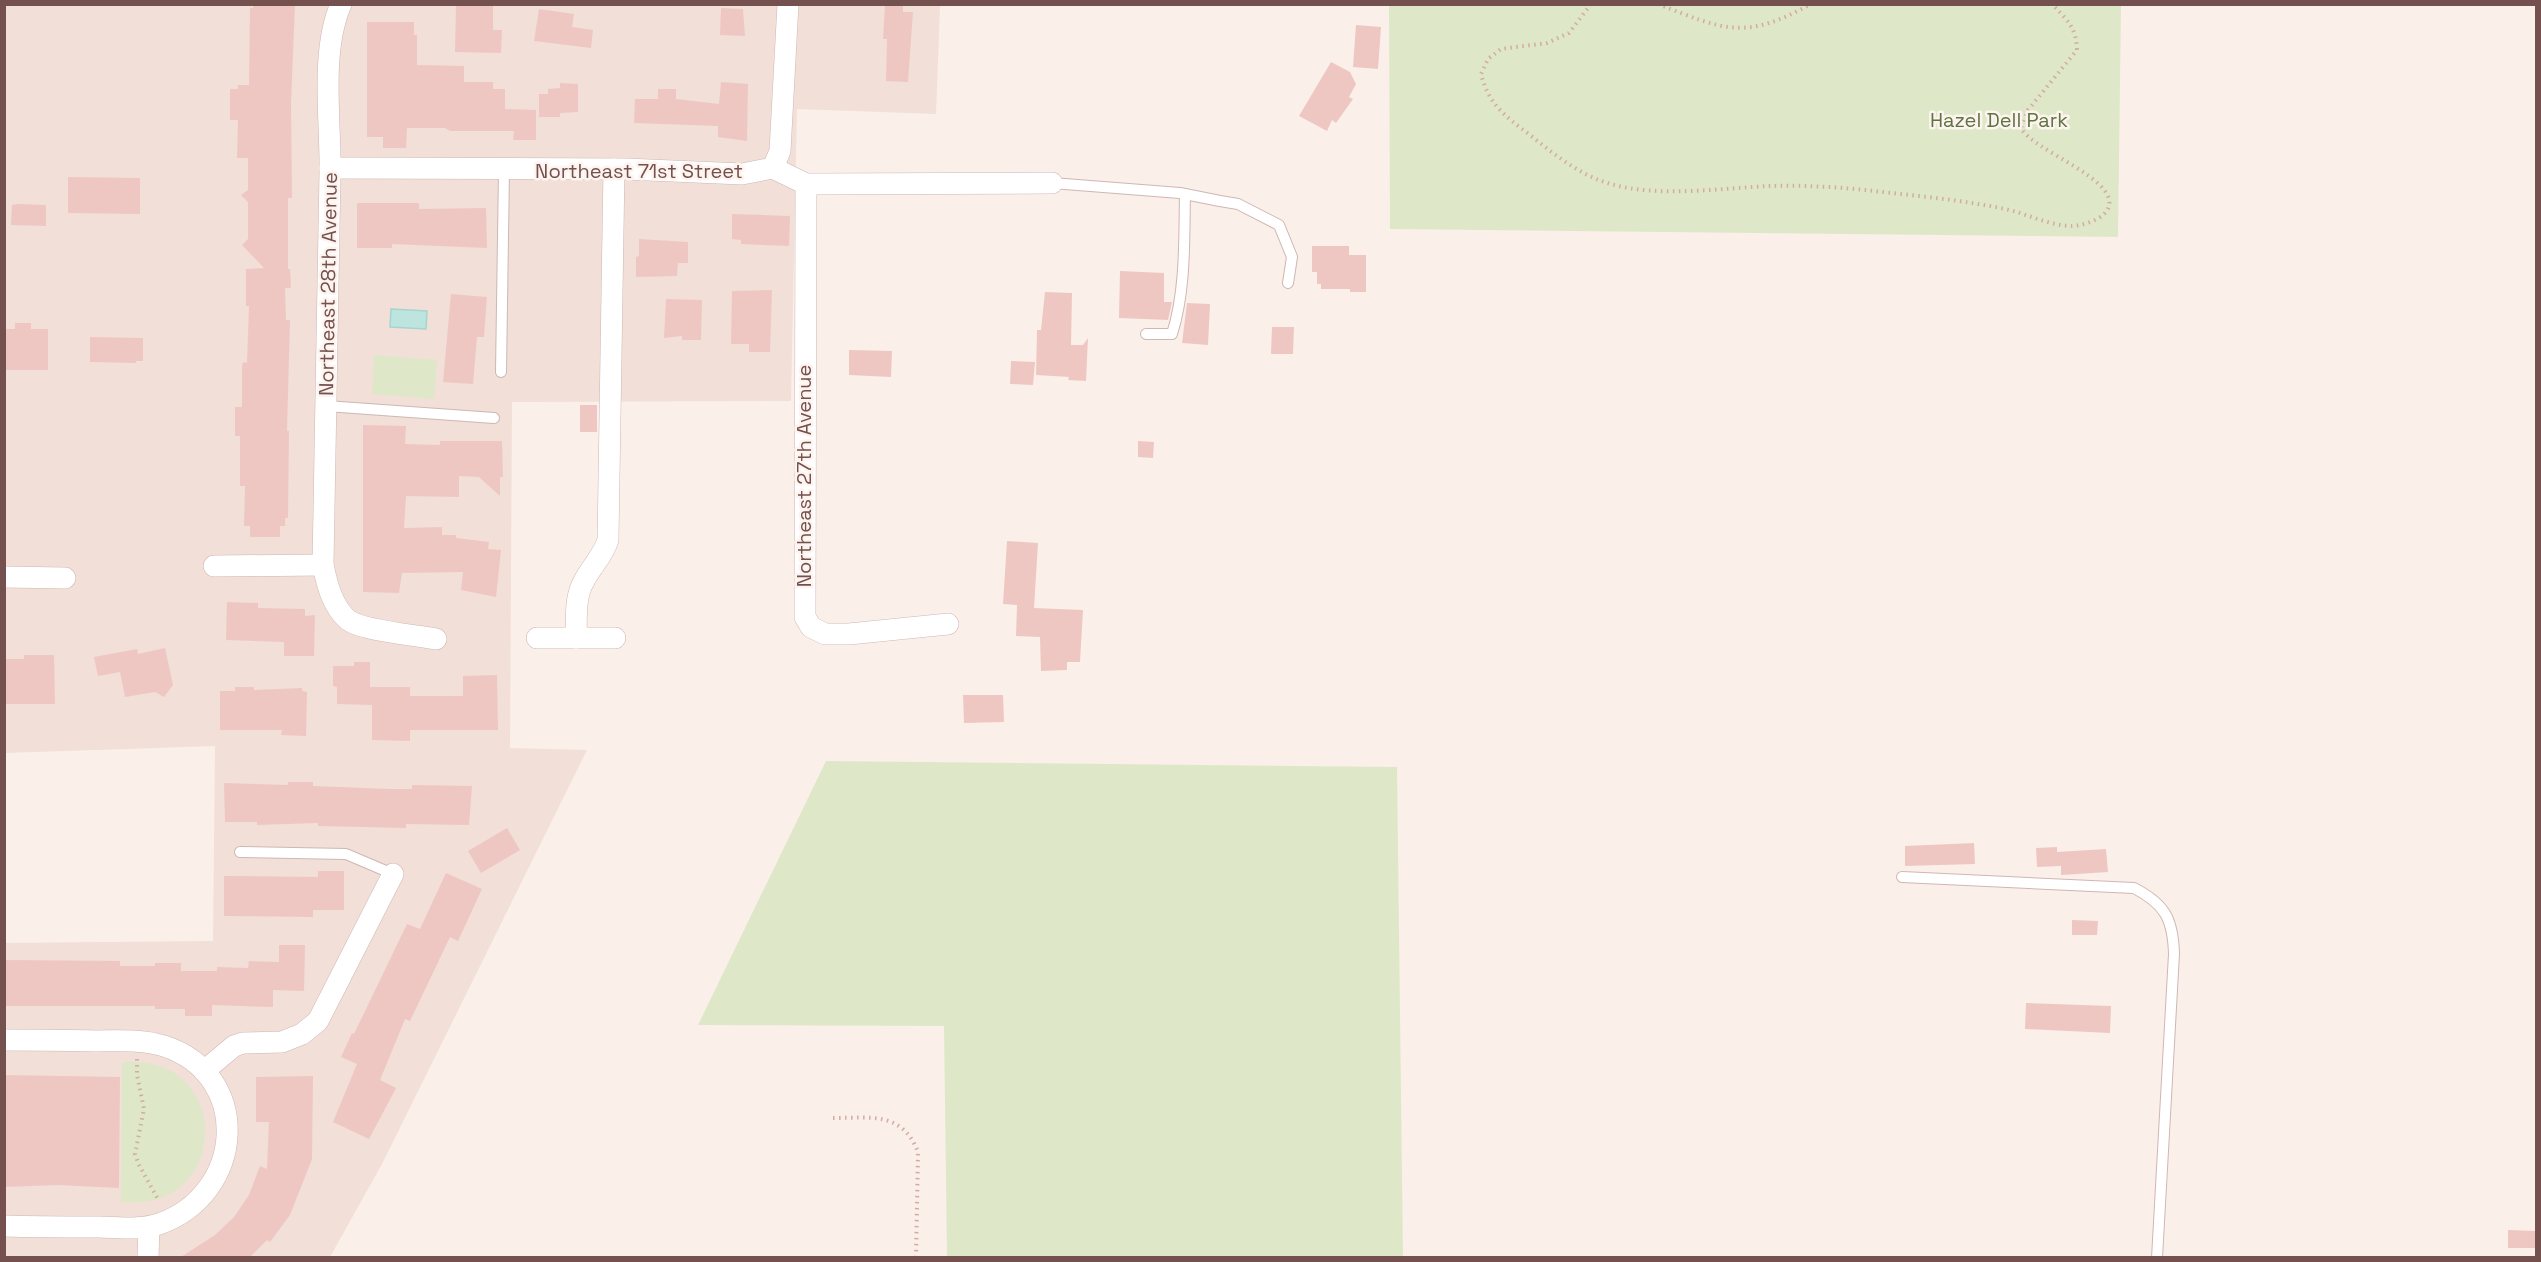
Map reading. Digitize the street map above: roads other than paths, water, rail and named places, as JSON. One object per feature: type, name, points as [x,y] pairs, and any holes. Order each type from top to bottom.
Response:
[{"type":"street","name":"Northeast 28th Avenue","points":[[341,4],[329,58],[330,168],[323,565],[328,589],[349,620],[363,627],[436,639]]},
{"type":"street","points":[[788,4],[780,151],[773,168],[806,184],[1052,183]]},
{"type":"street","name":"Northeast 71st Street","points":[[330,168],[614,169],[742,174],[773,168]]},
{"type":"street","points":[[576,638],[579,592],[583,582],[605,551],[609,530],[614,169]]},
{"type":"street","name":"Northeast 27th Avenue","points":[[806,184],[805,618],[811,627],[825,634],[849,634],[948,624]]},
{"type":"street","points":[[214,566],[323,565]]},
{"type":"street","points":[[4,577],[65,578]]},
{"type":"street","points":[[537,638],[615,638]]},
{"type":"street","points":[[204,1071],[234,1046],[243,1043],[282,1042],[302,1034],[318,1021],[393,874]]},
{"type":"street","points":[[4,1040],[147,1042],[182,1054],[204,1071],[219,1095],[226,1117],[228,1141],[224,1162],[210,1188],[195,1203],[171,1219],[148,1227],[4,1226]]},
{"type":"street","points":[[148,1227],[148,1257]]},
{"type":"lane","points":[[501,372],[504,170]]},
{"type":"lane","points":[[1052,183],[1185,194],[1238,204],[1279,225],[1292,257],[1288,283]]},
{"type":"lane","points":[[1146,334],[1172,334],[1177,317],[1185,194]]},
{"type":"lane","points":[[326,406],[494,418]]},
{"type":"lane","points":[[240,852],[346,854],[393,874]]},
{"type":"lane","points":[[1902,877],[2134,888],[2153,897],[2168,915],[2173,934],[2174,954],[2157,1257]]},
{"type":"water","points":[[391,309],[427,311],[426,329],[390,327]]},
{"type":"park label","name":"Hazel Dell Park","points":[[1999,120]]}]
